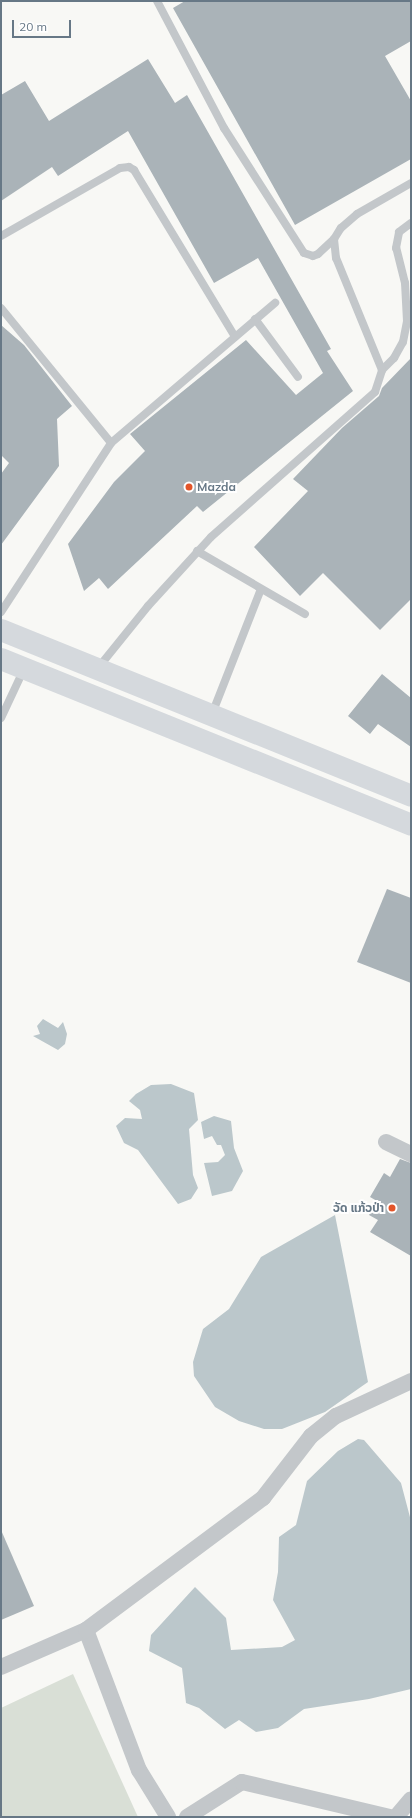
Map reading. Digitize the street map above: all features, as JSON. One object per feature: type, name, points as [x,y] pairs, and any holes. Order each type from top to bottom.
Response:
[{"type":"highway","points":[[1,630],[411,796]]},
{"type":"highway","points":[[1,659],[411,825]]},
{"type":"street","points":[[386,1142],[411,1154]]},
{"type":"street","points":[[1,1667],[86,1630],[263,1498],[311,1436],[336,1416],[411,1381]]},
{"type":"street","points":[[86,1630],[139,1770],[168,1817],[175,1817]]},
{"type":"street","points":[[187,1817],[242,1782],[390,1817]]},
{"type":"street","points":[[396,1817],[411,1799]]},
{"type":"lane","points":[[156,1],[224,128],[304,253],[313,256],[318,254],[334,239],[341,228],[357,214],[411,183]]},
{"type":"lane","points":[[1,236],[120,168],[129,167],[134,170],[234,337]]},
{"type":"lane","points":[[97,669],[148,606],[197,551],[376,392],[382,370],[394,358],[402,342],[407,322],[404,283],[396,248],[399,232],[411,223]]},
{"type":"lane","points":[[334,239],[336,258],[382,370]]},
{"type":"lane","points":[[1,612],[111,443],[275,303]]},
{"type":"lane","points":[[1,308],[111,443]]},
{"type":"lane","points":[[255,319],[298,377]]},
{"type":"lane","points":[[197,551],[305,614]]},
{"type":"lane","points":[[211,716],[260,588]]},
{"type":"lane","points":[[1,718],[24,668]]},
{"type":"shaded area","points":[[43,1019],[58,1028],[63,1022],[67,1034],[65,1044],[58,1050],[33,1036],[40,1034],[37,1026]]},
{"type":"shaded area","points":[[171,1084],[194,1093],[198,1120],[189,1129],[193,1175],[198,1188],[191,1199],[178,1204],[138,1150],[124,1143],[116,1126],[125,1118],[142,1119],[140,1110],[129,1101],[136,1094],[151,1085]]},
{"type":"shaded area","points":[[214,1116],[231,1121],[234,1148],[243,1171],[232,1191],[212,1196],[204,1163],[218,1162],[225,1155],[221,1145],[217,1145],[212,1136],[204,1139],[201,1122]]},
{"type":"shaded area","points":[[335,1215],[368,1382],[325,1412],[282,1429],[264,1429],[239,1421],[215,1407],[194,1376],[193,1362],[203,1329],[229,1309],[261,1257]]},
{"type":"shaded area","points":[[358,1439],[364,1440],[401,1483],[411,1521],[411,1689],[369,1699],[304,1709],[278,1728],[256,1732],[239,1720],[225,1729],[199,1708],[186,1703],[182,1668],[149,1651],[151,1635],[195,1587],[226,1618],[231,1650],[282,1647],[295,1640],[273,1600],[278,1572],[279,1537],[296,1525],[307,1481],[338,1451]]},
{"type":"shaded area","points":[[73,1674],[138,1817],[1,1817],[1,1708]]},
{"type":"building","points":[[185,1],[411,1],[411,41],[385,56],[411,101],[411,159],[295,225],[173,8]]},
{"type":"building","points":[[148,59],[175,103],[187,95],[331,349],[327,351],[353,391],[203,512],[197,506],[108,589],[99,578],[84,591],[68,544],[114,482],[145,451],[130,434],[246,340],[296,395],[323,373],[258,258],[214,283],[128,131],[58,176],[52,167],[1,201],[1,95],[25,81],[49,121]]},
{"type":"building","points":[[1,325],[24,345],[72,406],[57,419],[59,466],[1,545],[1,474],[9,463],[1,455]]},
{"type":"building","points":[[411,358],[411,599],[380,630],[323,573],[300,596],[254,547],[308,491],[293,479],[342,428],[379,396],[382,388]]},
{"type":"building","points":[[382,674],[411,698],[411,747],[378,724],[370,734],[348,716]]},
{"type":"building","points":[[387,889],[411,898],[411,983],[357,962]]},
{"type":"building","name":"ວັດ ແກ້ວປ່າ","points":[[400,1159],[411,1163],[411,1256],[370,1232],[378,1220],[369,1215],[377,1201],[370,1197],[384,1173],[390,1177]]},
{"type":"building","points":[[1,1530],[34,1606],[1,1620]]},
{"type":"place","name":"Mazda","points":[[189,487]]},
{"type":"place","name":"ວັດ ແກ້ວປ່າ","points":[[392,1208]]}]
